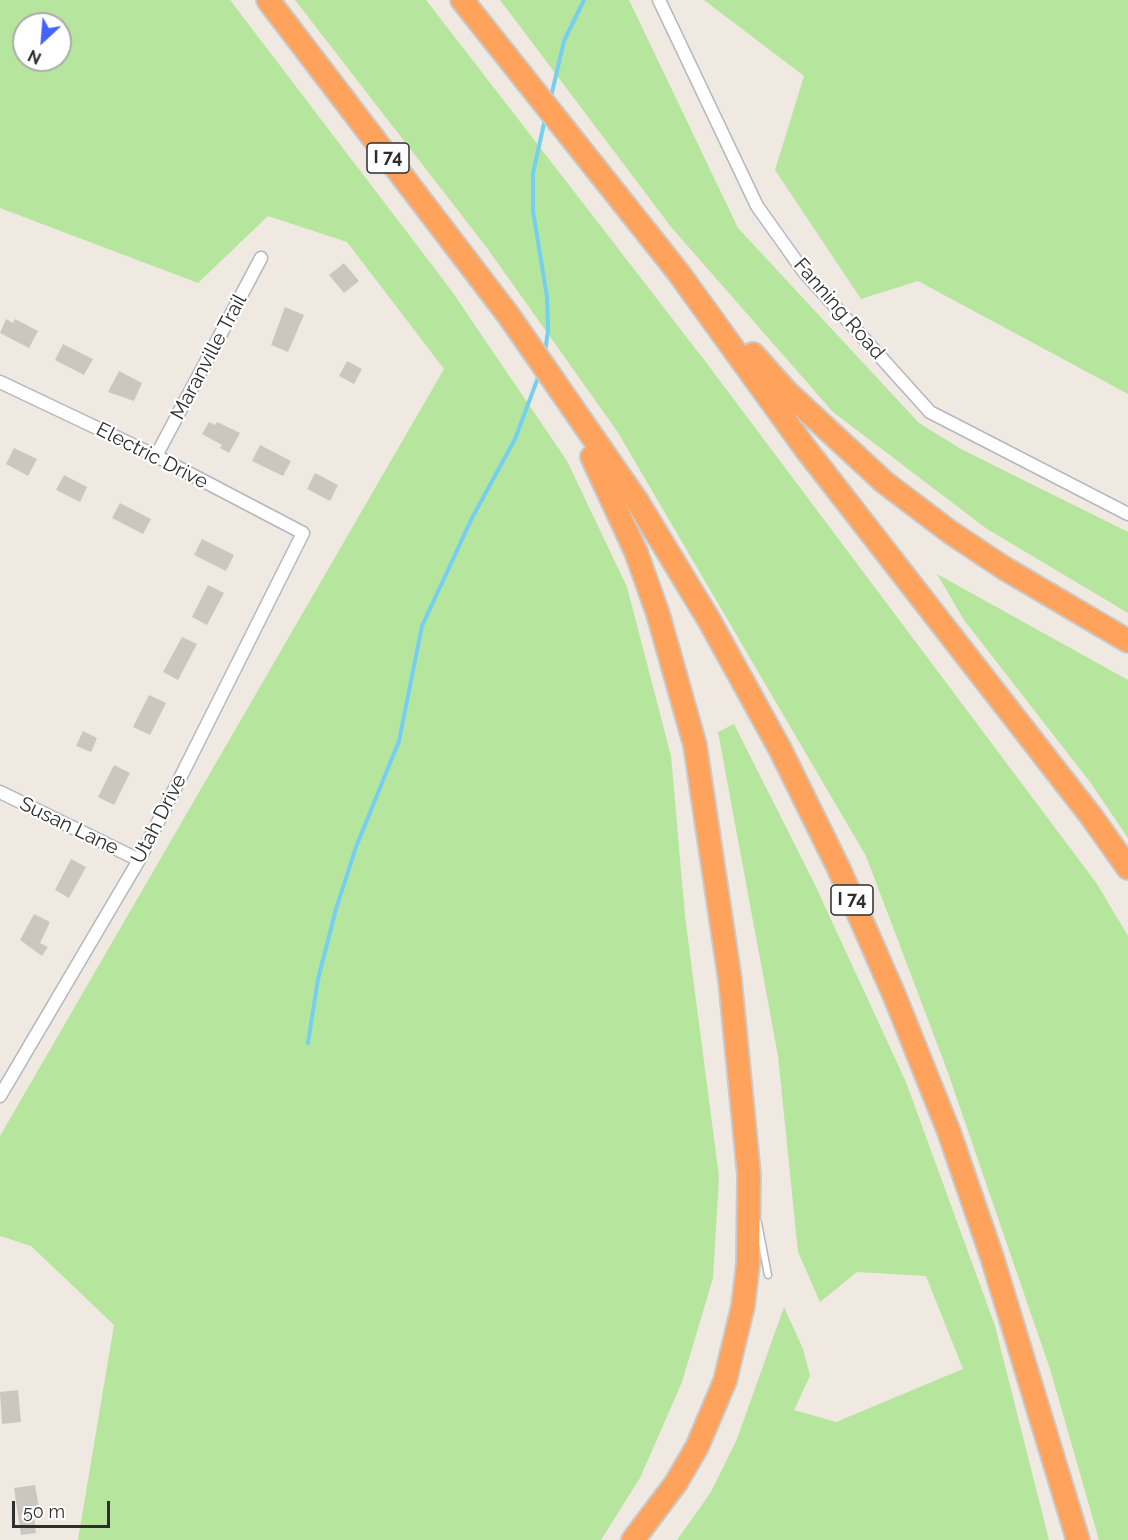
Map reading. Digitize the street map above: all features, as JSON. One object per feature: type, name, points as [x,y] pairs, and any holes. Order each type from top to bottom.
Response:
[{"type":"highway","name":"I 74","points":[[268,0],[509,316],[637,501],[709,620],[780,749],[839,869],[895,997],[949,1132],[992,1257],[1078,1540]]},
{"type":"highway","points":[[462,0],[678,272],[806,448],[1091,816],[1128,868]]},
{"type":"highway","points":[[678,272],[787,392],[884,482],[950,532],[1004,568],[1128,641]]},
{"type":"highway","points":[[509,316],[613,497],[643,572],[679,682],[694,745],[708,820],[730,980],[749,1175],[750,1223],[747,1275],[735,1347],[725,1381],[692,1456],[663,1503],[633,1540]]},
{"type":"street","name":"Fanning Road","points":[[659,0],[757,206],[804,272],[930,412],[1128,514]]},
{"type":"street","name":"Maranville Trail","points":[[156,456],[261,258]]},
{"type":"street","name":"Electric Drive","points":[[0,382],[156,456],[303,533]]},
{"type":"street","name":"Utah Drive","points":[[0,1096],[139,860],[303,533]]},
{"type":"street","name":"Susan Lane","points":[[0,792],[139,860]]},
{"type":"lane","points":[[749,1175],[768,1275]]},
{"type":"green space","points":[[0,0],[230,0],[451,290],[567,461],[627,587],[671,756],[685,916],[719,1177],[713,1278],[682,1382],[640,1478],[601,1540],[78,1540],[114,1325],[31,1246],[0,1236],[0,1136],[444,369],[347,242],[268,216],[198,283],[0,208]]},
{"type":"green space","points":[[295,0],[426,0],[705,361],[1097,884],[1128,936],[1128,1540],[1099,1540],[1050,1369],[947,1070],[866,856],[617,431],[487,248]]},
{"type":"green space","points":[[500,0],[629,0],[738,228],[919,423],[961,449],[1128,532],[1128,613],[987,529],[833,412],[671,227]]},
{"type":"green space","points":[[704,0],[1128,0],[1128,394],[918,281],[861,299],[775,170],[804,76]]},
{"type":"green space","points":[[937,574],[1128,680],[1128,838],[1090,782],[964,620]]},
{"type":"green space","points":[[734,724],[815,885],[906,1082],[995,1326],[1049,1540],[677,1540],[711,1492],[737,1439],[784,1307],[803,1349],[810,1376],[794,1410],[836,1422],[963,1369],[926,1276],[857,1272],[820,1302],[798,1252],[778,1056],[718,732]]},
{"type":"building","points":[[344,263],[359,281],[344,293],[329,275]]},
{"type":"building","points":[[285,307],[304,315],[288,352],[271,345]]},
{"type":"building","points":[[6,319],[13,323],[15,319],[38,331],[29,348],[0,333]]},
{"type":"building","points":[[63,344],[93,359],[84,375],[55,360]]},
{"type":"building","points":[[347,361],[362,369],[354,384],[339,376]]},
{"type":"building","points":[[119,371],[142,383],[134,401],[108,392]]},
{"type":"building","points":[[209,422],[215,425],[217,422],[240,433],[229,453],[220,448],[222,445],[202,434]]},
{"type":"building","points":[[260,445],[291,461],[283,476],[252,461]]},
{"type":"building","points":[[14,448],[37,459],[28,476],[6,464]]},
{"type":"building","points":[[315,473],[338,485],[330,501],[307,489]]},
{"type":"building","points":[[64,475],[87,487],[80,502],[56,490]]},
{"type":"building","points":[[120,503],[151,519],[143,534],[112,518]]},
{"type":"building","points":[[202,539],[234,555],[226,571],[194,555]]},
{"type":"building","points":[[208,585],[224,593],[207,625],[192,617]]},
{"type":"building","points":[[182,637],[197,644],[178,680],[163,672]]},
{"type":"building","points":[[149,695],[166,703],[150,735],[133,727]]},
{"type":"building","points":[[83,731],[97,738],[91,752],[76,746]]},
{"type":"building","points":[[114,765],[130,773],[114,805],[98,797]]},
{"type":"building","points":[[71,859],[86,867],[69,898],[55,890]]},
{"type":"building","points":[[34,914],[50,922],[40,943],[48,947],[42,956],[20,940]]},
{"type":"building","points":[[18,1390],[21,1422],[2,1424],[0,1392]]},
{"type":"building","points":[[35,1485],[39,1508],[33,1508],[36,1533],[21,1535],[14,1488]]},
{"type":"waterway","points":[[551,97],[564,41],[584,0]]},
{"type":"waterway","points":[[545,119],[533,173],[533,211],[547,297],[548,330],[545,353]]},
{"type":"waterway","points":[[308,1043],[318,979],[336,909],[356,847],[399,741],[422,626],[472,518],[515,439],[539,375]]}]
